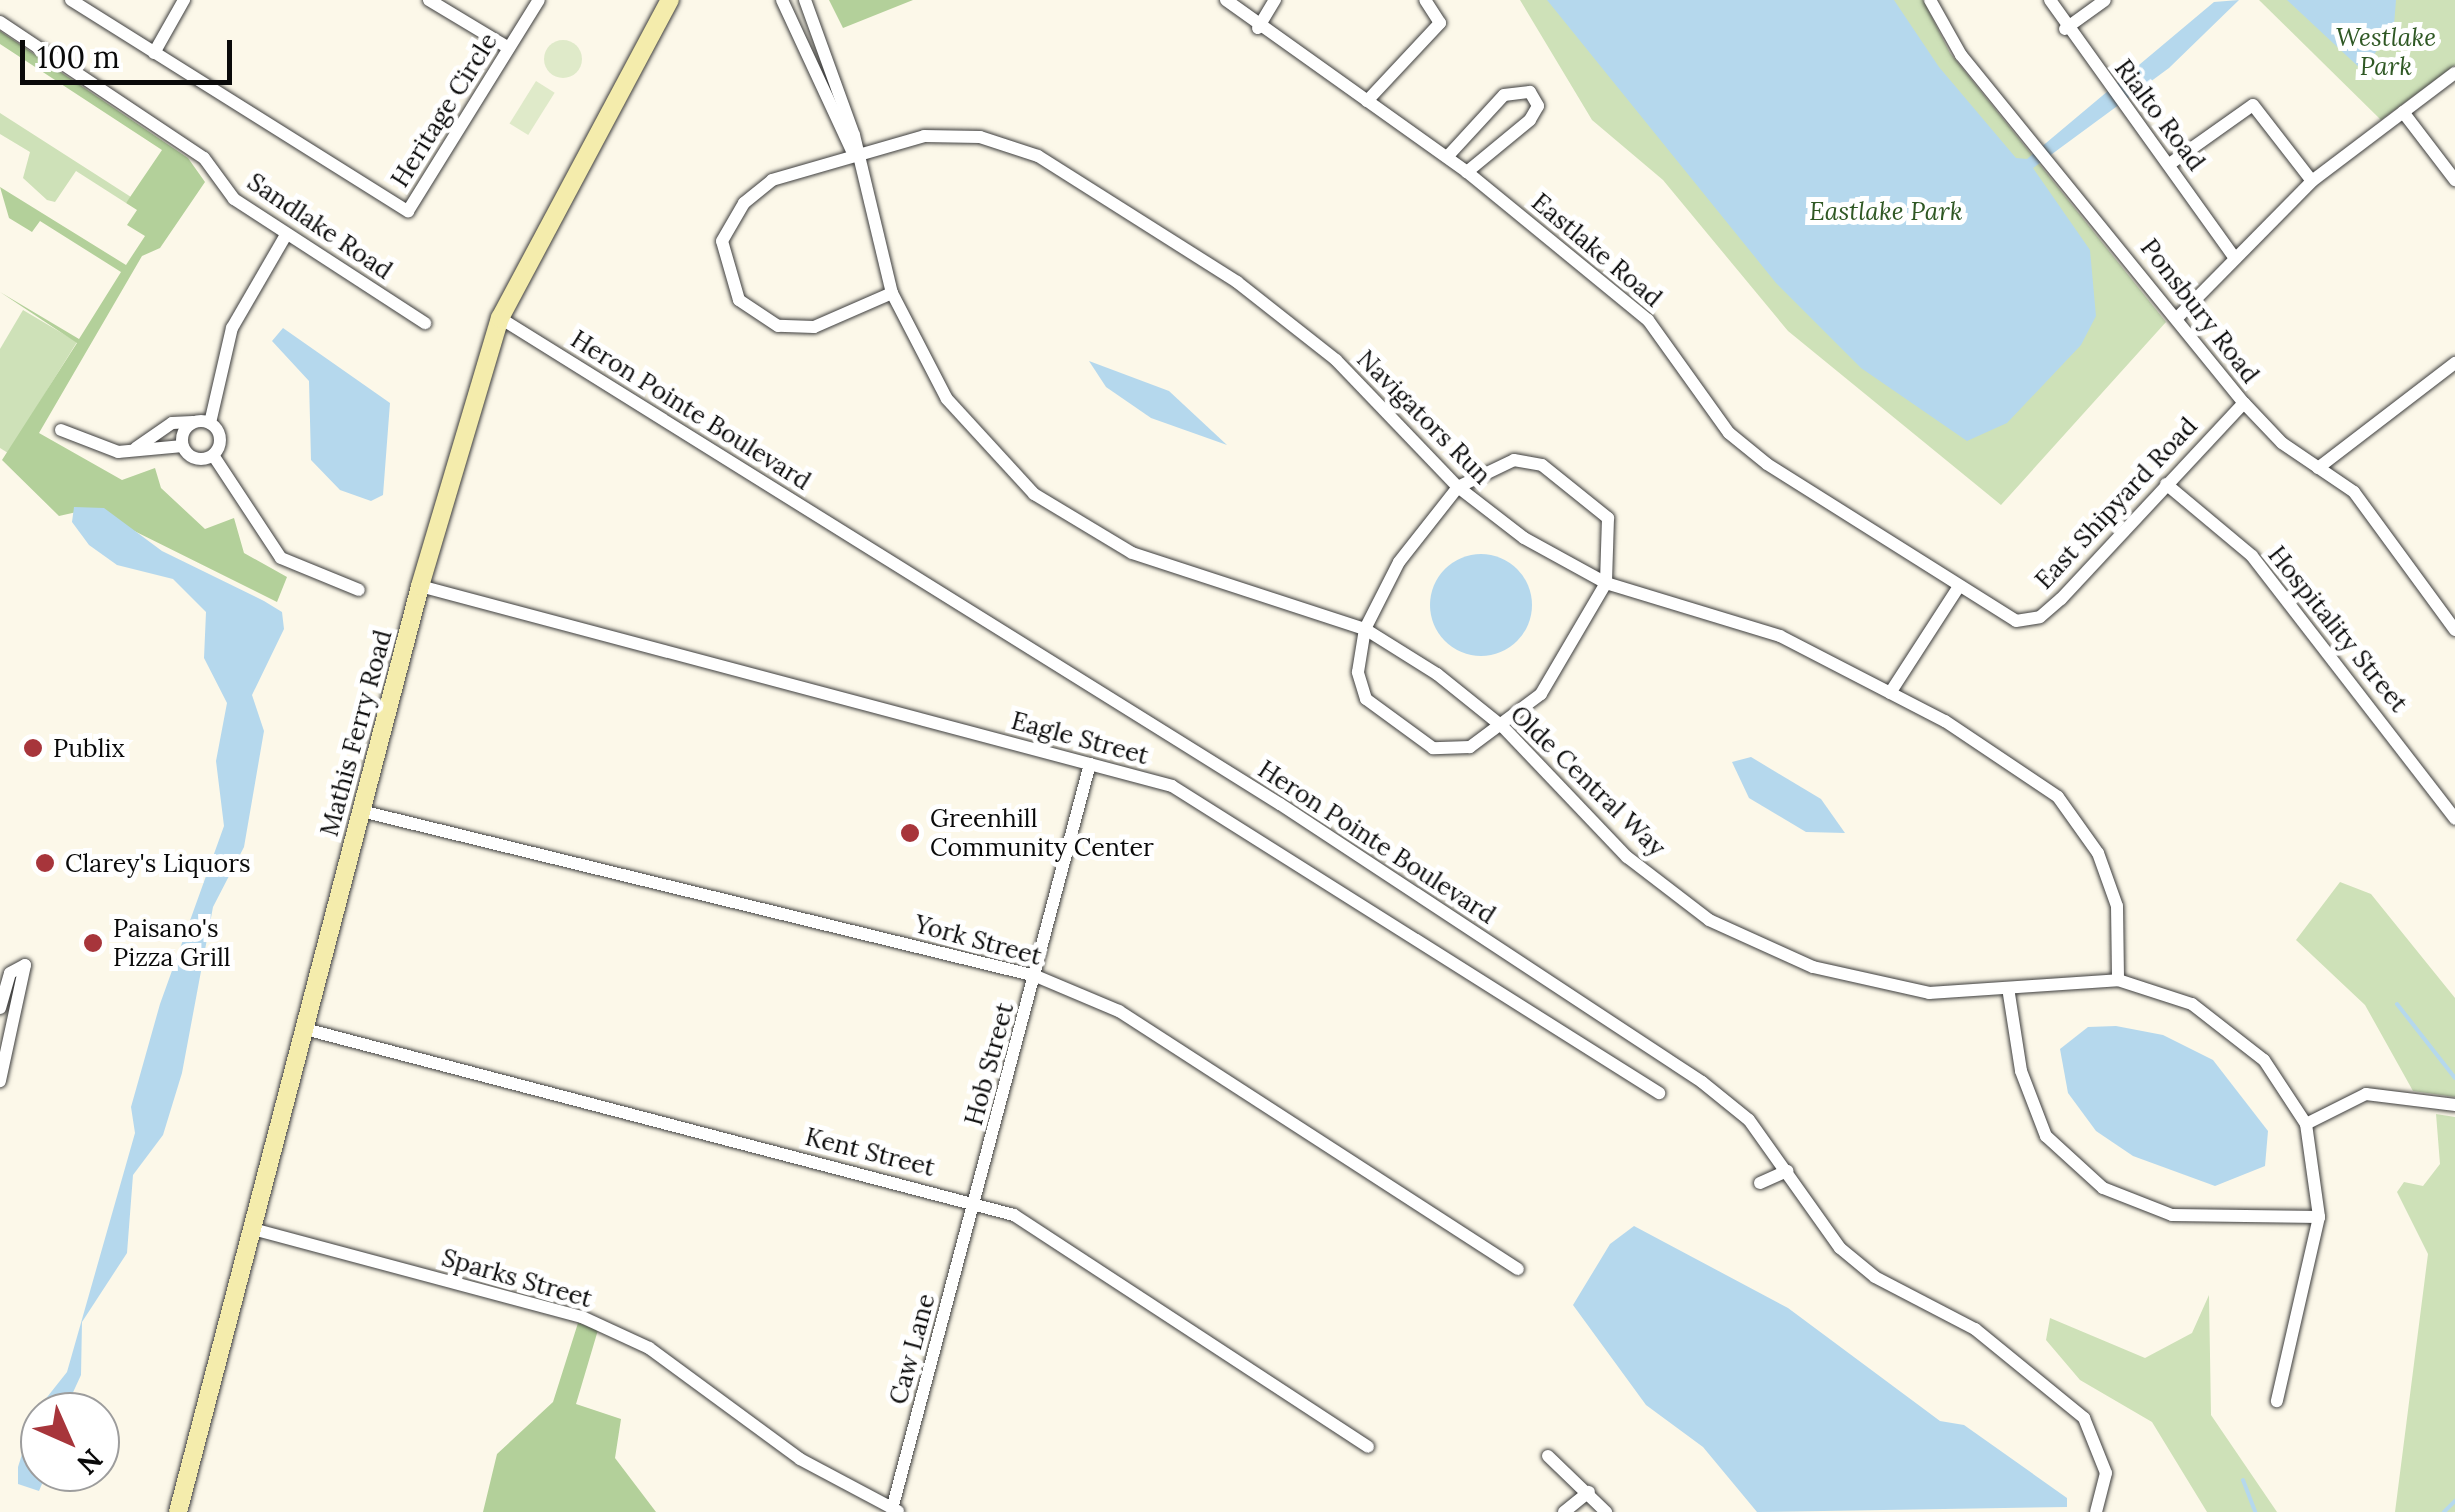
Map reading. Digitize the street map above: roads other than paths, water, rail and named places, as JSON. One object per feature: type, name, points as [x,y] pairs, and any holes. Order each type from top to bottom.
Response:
[{"type":"main road","name":"Mathis Ferry Road","points":[[183,1510],[420,586],[500,318],[670,0]]},
{"type":"street","name":"Heritage Circle","points":[[72,0],[408,211],[539,0]]},
{"type":"street","points":[[154,53],[184,0]]},
{"type":"street","points":[[430,0],[509,48]]},
{"type":"street","name":"Olde Central Way","points":[[782,0],[855,157]]},
{"type":"street","name":"Olde Central Way","points":[[804,0],[855,157],[892,294],[947,400],[1034,494],[1132,554],[1365,629],[1503,728],[1627,856],[1709,920],[1813,967],[1929,993],[2008,994],[2118,980],[2192,1004],[2264,1060],[2306,1124],[2319,1217],[2276,1401]]},
{"type":"street","name":"Eastlake Road","points":[[1226,0],[1258,28],[1467,172],[1648,320],[1728,433],[1958,588],[2016,621]]},
{"type":"street","points":[[1258,28],[1275,0]]},
{"type":"street","points":[[1367,101],[1440,23],[1425,0]]},
{"type":"street","name":"Ponsbury Road","points":[[1930,0],[1961,55],[2180,316],[2244,403],[2318,468],[2354,492],[2455,630]]},
{"type":"street","name":"Rialto Road","points":[[2050,0],[2064,29],[2171,163],[2235,258]]},
{"type":"street","points":[[2064,29],[2105,0]]},
{"type":"street","name":"Sandlake Road","points":[[0,22],[204,158],[234,199],[426,322]]},
{"type":"street","points":[[2180,316],[2312,181],[2455,73]]},
{"type":"street","points":[[1447,157],[1504,94],[1530,92],[1538,106],[1530,120],[1467,172]]},
{"type":"street","points":[[2171,163],[2253,106],[2312,181]]},
{"type":"street","points":[[2403,112],[2455,180]]},
{"type":"street","name":"Navigators Run","points":[[855,157],[924,136],[980,137],[1038,156],[1237,282],[1336,360],[1458,487],[1524,538],[1606,583],[1780,636],[1890,693],[2058,798],[2098,853],[2117,906],[2118,980]]},
{"type":"street","points":[[855,157],[756,190],[722,241],[725,268],[749,310],[794,328],[892,294]]},
{"type":"street","points":[[61,430],[130,452],[183,446],[203,423],[232,328],[286,234]]},
{"type":"street","name":"Heron Pointe Boulevard","points":[[500,318],[1280,804],[1702,1082],[1748,1120],[1840,1248],[1875,1277],[1975,1329],[2084,1418],[2106,1473],[2096,1512]]},
{"type":"street","points":[[2318,468],[2455,363]]},
{"type":"street","name":"East Shipyard Road","points":[[2016,621],[2040,617],[2061,599],[2244,403]]},
{"type":"street","points":[[130,452],[172,423],[203,423],[220,442],[213,454],[199,459],[183,446]]},
{"type":"street","points":[[213,454],[281,558],[359,590]]},
{"type":"street","points":[[1514,460],[1542,465],[1608,518],[1606,583],[1558,671],[1503,728],[1470,746],[1433,748],[1392,725],[1366,700],[1358,672],[1365,629],[1400,562],[1458,487],[1514,460]]},
{"type":"street","name":"Hospitality Street","points":[[2166,484],[2252,556],[2454,814]]},
{"type":"street","name":"Eagle Street","points":[[420,586],[1172,786],[1659,1094]]},
{"type":"street","points":[[1890,693],[1958,588]]},
{"type":"street","name":"Hob Street","points":[[975,1202],[1090,764]]},
{"type":"street","name":"York Street","points":[[361,811],[1036,976],[1119,1012],[1518,1270]]},
{"type":"street","points":[[0,1008],[10,972],[25,965],[0,1081]]},
{"type":"street","points":[[2008,994],[2021,1071],[2046,1136],[2103,1188],[2172,1215],[2319,1217]]},
{"type":"street","name":"Kent Street","points":[[305,1029],[1014,1214],[1368,1447]]},
{"type":"street","points":[[2306,1124],[2366,1094],[2455,1104]]},
{"type":"street","points":[[1760,1183],[1787,1170]]},
{"type":"street","name":"Caw Lane","points":[[896,1510],[975,1202]]},
{"type":"street","name":"Sparks Street","points":[[253,1230],[582,1317],[649,1348],[800,1459],[896,1510]]},
{"type":"street","points":[[1548,1456],[1606,1512]]},
{"type":"street","points":[[1564,1512],[1588,1492]]},
{"type":"water","name":"Eastlake Park","points":[[1547,0],[1894,0],[1939,67],[2016,158],[2027,159],[2214,2],[2239,0],[2169,68],[2033,168],[2090,250],[2096,316],[2081,345],[2007,423],[1967,441],[1861,368],[1776,283]]},
{"type":"water","points":[[2287,0],[2396,0],[2394,25],[2363,71]]},
{"type":"water","points":[[283,328],[390,403],[383,495],[371,501],[340,490],[311,460],[309,381],[272,341]]},
{"type":"water","points":[[1089,361],[1169,391],[1227,445],[1151,418],[1106,387]]},
{"type":"water","points":[[74,507],[104,508],[162,551],[282,612],[284,629],[252,695],[264,731],[244,847],[213,907],[182,1073],[163,1135],[133,1175],[127,1253],[82,1322],[81,1375],[73,1392],[51,1392],[67,1372],[135,1133],[131,1107],[160,1004],[224,826],[216,761],[227,703],[204,658],[206,612],[173,579],[117,565],[89,545],[72,522]]},
{"type":"water","points":[[1481,554],[1500,558],[1517,569],[1528,586],[1532,605],[1528,624],[1517,641],[1500,652],[1481,656],[1462,652],[1445,641],[1434,624],[1430,605],[1434,586],[1445,569],[1462,558]]},
{"type":"water","points":[[1751,757],[1821,799],[1845,833],[1806,832],[1749,798],[1732,762]]},
{"type":"water","points":[[2116,1026],[2163,1035],[2213,1060],[2268,1131],[2265,1166],[2215,1186],[2133,1156],[2096,1131],[2068,1093],[2060,1049],[2088,1027]]},
{"type":"water","points":[[1634,1226],[1788,1308],[1940,1421],[1964,1425],[2067,1498],[2067,1507],[1757,1512],[1703,1447],[1646,1405],[1573,1305],[1610,1244]]},
{"type":"waterway","points":[[2397,1004],[2455,1078]]},
{"type":"waterway","points":[[2243,1480],[2255,1512]]},
{"type":"waterway","points":[[2444,1512],[2455,1501]]},
{"type":"place","name":"Publix","points":[[33,748]]},
{"type":"place","name":"Greenhill Community Center","points":[[910,833]]},
{"type":"place","name":"Clarey's Liquors","points":[[45,863]]},
{"type":"place","name":"Paisano's Pizza Grill","points":[[93,943]]},
{"type":"park label","name":"Westlake Park","points":[[2386,52]]}]
